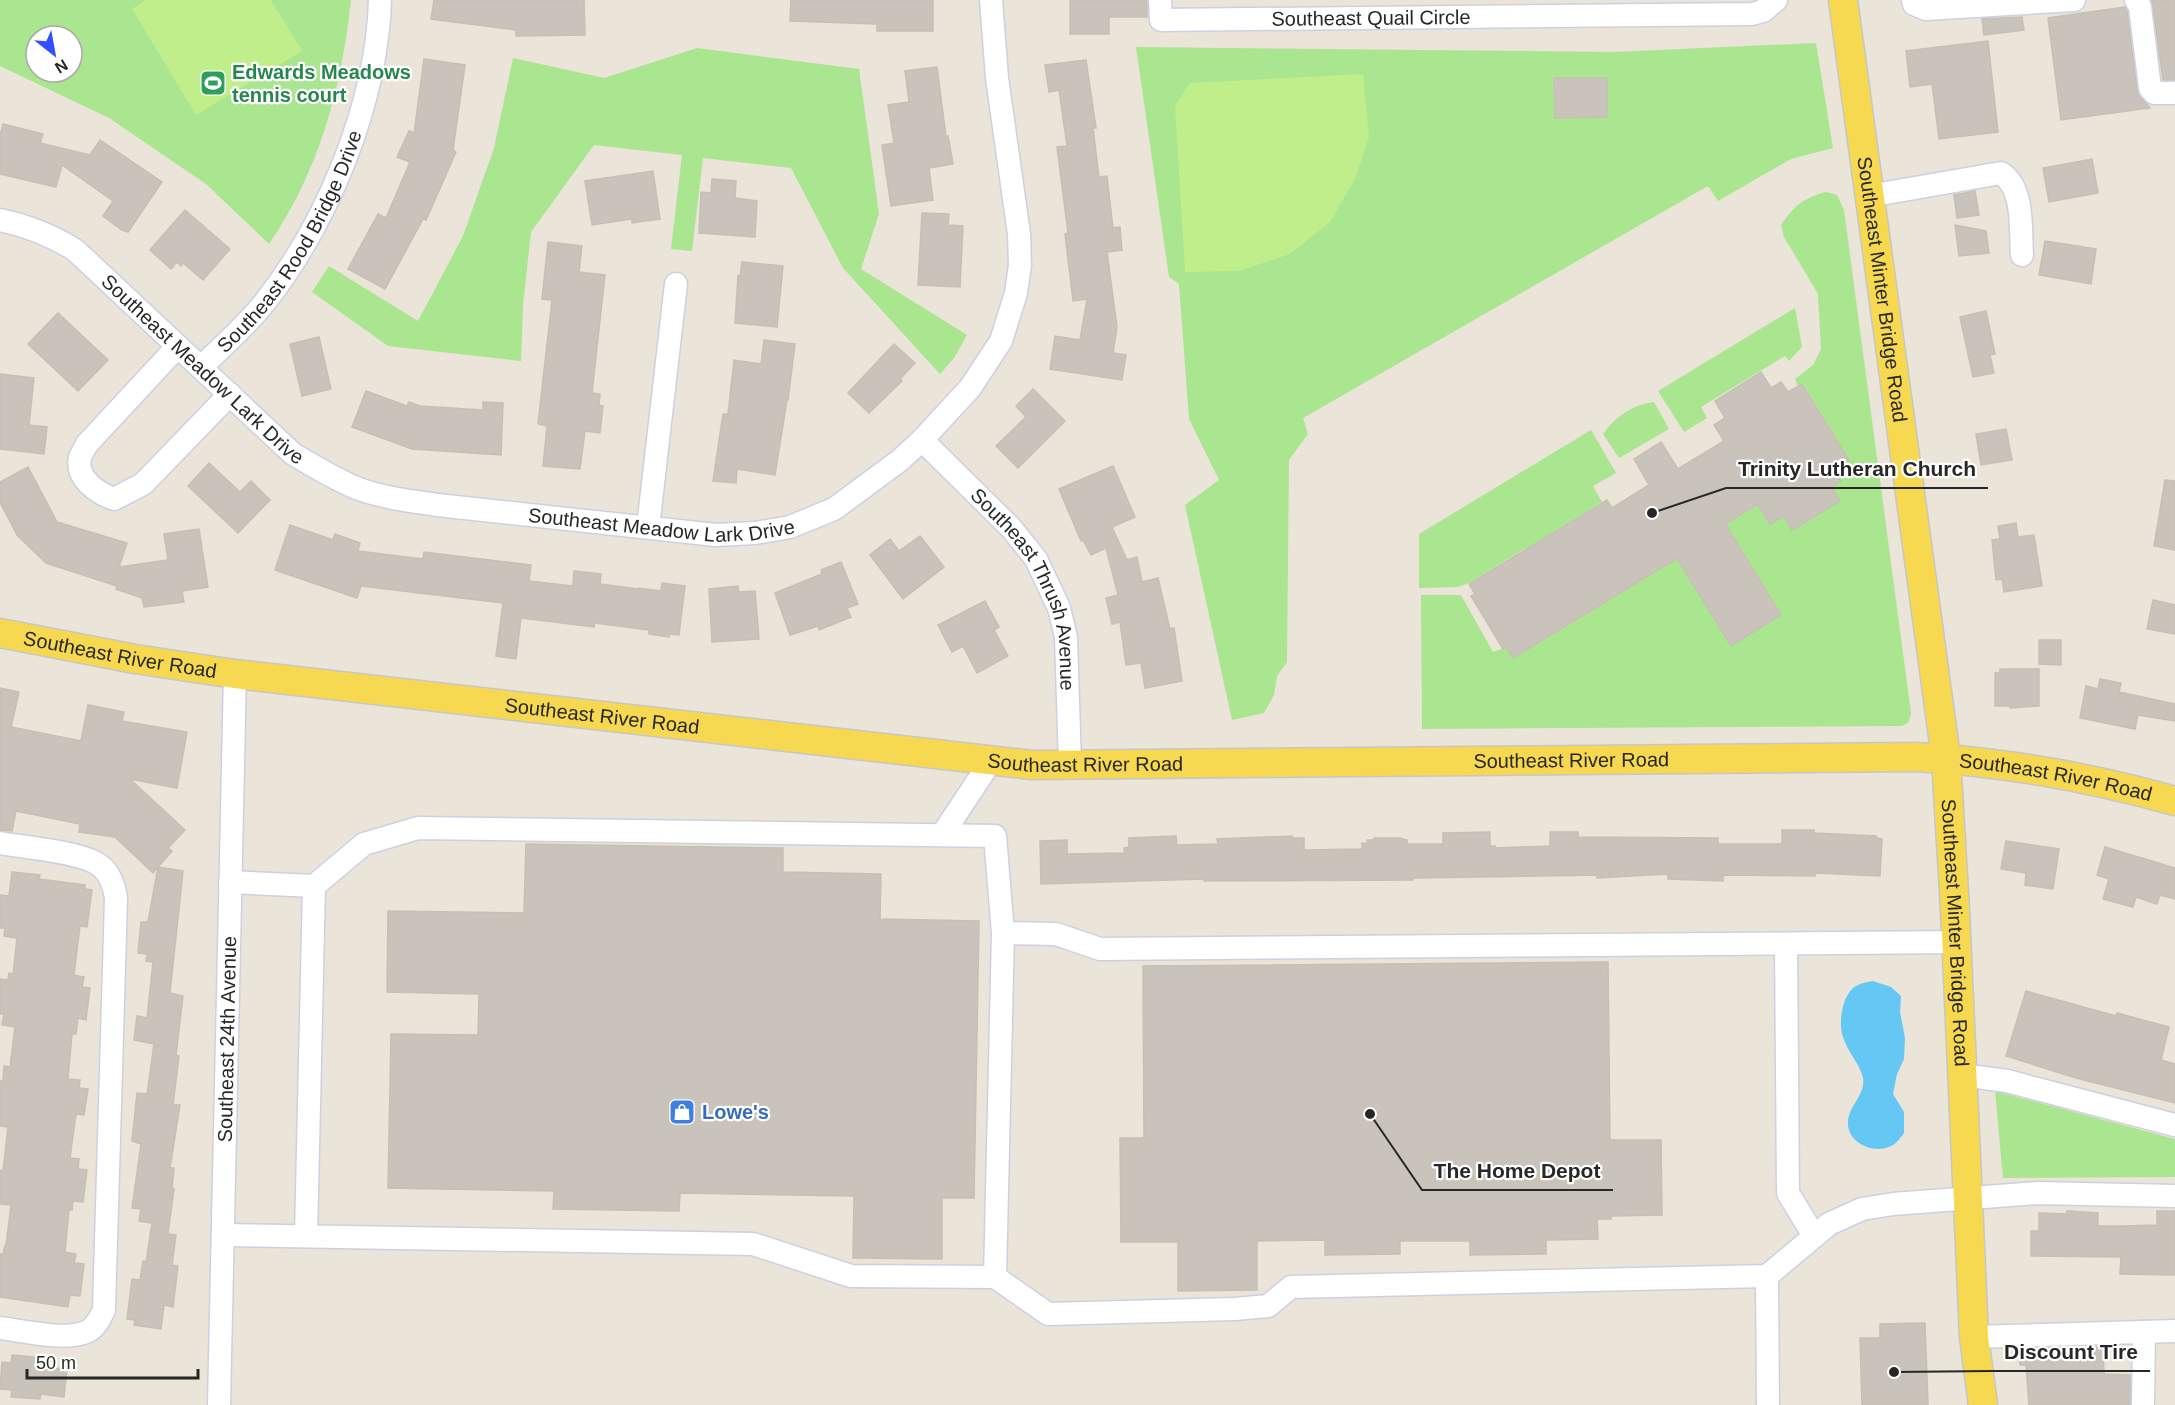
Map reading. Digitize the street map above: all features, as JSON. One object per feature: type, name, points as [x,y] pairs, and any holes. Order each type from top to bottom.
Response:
[{"type":"main road","name":"Southeast Minter Bridge Road","points":[[1843,0],[1946,758],[1974,1337],[1983,1405]]},
{"type":"main road","name":"Southeast River Road","points":[[0,633],[135,659],[235,674],[1032,765],[1946,758],[2075,775],[2175,801]]},
{"type":"street","name":"Southeast Rood Bridge Drive","points":[[201,367],[243,327],[265,302],[297,256],[327,203],[363,107],[373,57],[380,0]]},
{"type":"street","name":"Southeast Meadow Lark Drive","points":[[0,220],[28,226],[53,236],[75,250],[293,453],[320,470],[359,489],[396,499],[427,503],[716,535],[754,533],[790,527],[834,509],[899,461],[922,440],[970,388],[1001,341],[1016,293],[1020,265],[991,0]]},
{"type":"street","name":"Southeast Quail Circle","points":[[1160,0],[1161,20],[1173,20],[1752,14],[1763,11],[1776,0]]},
{"type":"street","points":[[1913,0],[1914,4],[1926,9],[2074,0]]},
{"type":"street","points":[[2136,0],[2140,7],[2150,88],[2154,93],[2175,93]]},
{"type":"street","points":[[1869,196],[2001,173],[2011,180],[2019,205],[2022,255]]},
{"type":"street","points":[[648,527],[676,284]]},
{"type":"street","points":[[178,346],[87,444],[80,459],[82,474],[90,486],[101,495],[114,499],[143,484],[231,394]]},
{"type":"street","name":"Southeast Thrush Avenue","points":[[922,440],[1012,529],[1036,559],[1059,608],[1066,637],[1070,764]]},
{"type":"street","name":"Southeast 24th Avenue","points":[[219,1405],[235,674]]},
{"type":"street","points":[[942,835],[991,761]]},
{"type":"street","points":[[230,882],[314,886],[364,843],[418,828],[995,836],[1003,933],[995,1277]]},
{"type":"street","points":[[0,843],[79,857],[97,863],[107,872],[114,884],[116,898],[104,1310],[97,1323],[88,1332],[67,1336],[0,1328]]},
{"type":"street","points":[[306,1236],[314,886]]},
{"type":"street","points":[[1003,933],[1056,934],[1100,949],[1956,942]]},
{"type":"street","points":[[1786,944],[1788,1193],[1814,1236]]},
{"type":"street","points":[[1962,1075],[2007,1081],[2175,1125]]},
{"type":"street","points":[[222,1234],[753,1244],[851,1276],[995,1277],[1048,1314],[1268,1306],[1290,1287],[1767,1276],[1829,1224],[1862,1209],[1893,1203],[2038,1193],[2175,1196]]},
{"type":"street","points":[[1767,1276],[1768,1405]]},
{"type":"street","points":[[1974,1337],[2175,1331]]},
{"type":"street","points":[[2143,1405],[2144,1332]]},
{"type":"green space","points":[[0,0],[351,0],[334,96],[315,158],[302,188],[269,244],[206,184],[109,118],[38,84],[84,84],[84,24],[24,24],[24,77],[0,66]]},
{"type":"green space","name":"Edwards Meadows tennis court","points":[[146,0],[271,0],[302,51],[196,115],[132,9]]},
{"type":"green space","points":[[1816,43],[1833,148],[1791,159],[1718,201],[1708,186],[1303,418],[1308,434],[1289,460],[1287,662],[1277,676],[1274,695],[1264,713],[1232,720],[1185,505],[1219,480],[1189,419],[1179,284],[1169,277],[1136,47],[1614,52]]},
{"type":"green space","points":[[697,48],[859,69],[879,214],[861,269],[967,335],[954,358],[940,374],[843,268],[791,168],[703,158],[692,251],[671,249],[682,155],[594,145],[531,232],[523,305],[521,361],[388,346],[312,292],[329,266],[418,321],[463,236],[494,148],[513,58],[604,78]]},
{"type":"green space","points":[[1363,74],[1369,137],[1355,179],[1330,222],[1290,254],[1239,271],[1185,272],[1175,106],[1190,83]]},
{"type":"green space","points":[[1826,192],[1837,195],[1844,210],[1911,713],[1909,722],[1902,726],[1422,729],[1421,595],[1461,595],[1493,652],[1506,647],[1514,658],[1571,623],[1589,602],[1594,609],[1650,574],[1664,537],[1731,646],[1781,615],[1717,510],[1758,504],[1770,524],[1784,516],[1793,530],[1839,501],[1831,487],[1841,481],[1833,469],[1849,459],[1803,384],[1798,386],[1795,379],[1813,365],[1821,349],[1818,294],[1784,237],[1781,225],[1800,204]]},
{"type":"green space","points":[[1795,308],[1802,347],[1789,361],[1785,356],[1701,407],[1707,418],[1684,432],[1658,391]]},
{"type":"green space","points":[[1654,402],[1669,429],[1619,458],[1603,434],[1625,412]]},
{"type":"green space","points":[[1591,430],[1616,473],[1593,486],[1602,502],[1549,535],[1531,556],[1526,548],[1469,583],[1458,587],[1419,588],[1419,534]]},
{"type":"green space","points":[[1995,1091],[2175,1139],[2175,1177],[2003,1178]]},
{"type":"water","points":[[1873,981],[1891,987],[1901,996],[1900,1012],[1905,1038],[1904,1059],[1897,1074],[1893,1094],[1904,1112],[1904,1133],[1893,1145],[1876,1149],[1856,1141],[1849,1128],[1849,1116],[1860,1095],[1863,1078],[1845,1042],[1841,1024],[1842,1009],[1847,995],[1856,986]]},
{"type":"building","points":[[434,0],[584,0],[585,35],[516,36],[516,30],[431,19]]},
{"type":"building","points":[[791,0],[933,0],[933,31],[877,31],[877,24],[790,21]]},
{"type":"building","points":[[1070,0],[1147,0],[1147,17],[1109,17],[1109,34],[1070,34]]},
{"type":"building","points":[[2152,0],[2175,0],[2175,80],[2163,80]]},
{"type":"building","points":[[2125,7],[2137,90],[2139,96],[2150,108],[2061,120],[2048,18]]},
{"type":"building","points":[[2022,17],[2024,30],[1984,35],[1982,19]]},
{"type":"building","points":[[1988,41],[1998,132],[1939,139],[1932,84],[1910,87],[1906,51]]},
{"type":"building","points":[[424,59],[465,65],[453,150],[456,152],[426,220],[423,219],[385,289],[348,269],[378,214],[386,218],[410,162],[397,157],[409,131],[414,133]]},
{"type":"building","points":[[1086,60],[1096,128],[1093,128],[1099,177],[1107,176],[1113,228],[1120,227],[1122,250],[1107,252],[1117,327],[1113,353],[1126,355],[1122,380],[1050,369],[1055,336],[1080,340],[1087,299],[1073,301],[1065,234],[1068,233],[1057,147],[1067,146],[1059,90],[1049,92],[1045,65]]},
{"type":"building","points":[[937,67],[946,136],[948,136],[953,164],[929,168],[933,200],[891,206],[882,145],[894,143],[888,105],[909,102],[905,71]]},
{"type":"building","points":[[1554,78],[1607,78],[1607,117],[1555,118]]},
{"type":"building","points":[[3,124],[43,134],[40,143],[90,155],[100,140],[162,182],[128,232],[122,230],[103,216],[113,201],[62,165],[56,187],[0,174],[0,135]]},
{"type":"building","points":[[2092,159],[2098,193],[2049,202],[2043,168]]},
{"type":"building","points":[[653,171],[660,219],[632,223],[632,219],[592,225],[585,181]]},
{"type":"building","points":[[712,179],[736,181],[735,198],[757,201],[755,237],[699,233],[701,192],[711,193]]},
{"type":"building","points":[[1975,191],[1979,215],[1957,218],[1954,195]]},
{"type":"building","points":[[185,210],[230,249],[203,280],[183,263],[181,266],[177,262],[171,269],[150,250]]},
{"type":"building","points":[[922,213],[949,214],[948,225],[963,226],[960,287],[918,285]]},
{"type":"building","points":[[1955,225],[1986,231],[1989,253],[1959,256]]},
{"type":"building","points":[[2045,241],[2096,249],[2091,284],[2039,275]]},
{"type":"building","points":[[548,242],[582,246],[579,272],[605,275],[592,393],[600,394],[599,405],[603,406],[600,433],[585,431],[580,469],[543,466],[547,426],[538,424],[552,300],[542,299]]},
{"type":"building","points":[[742,262],[783,266],[777,327],[735,323],[738,276],[740,276]]},
{"type":"building","points":[[1986,311],[1995,354],[1990,355],[1994,373],[1973,377],[1960,317]]},
{"type":"building","points":[[58,313],[108,360],[78,391],[28,344]]},
{"type":"building","points":[[319,337],[331,389],[302,396],[290,344]]},
{"type":"building","points":[[764,340],[795,344],[775,475],[737,469],[736,483],[713,481],[723,414],[728,414],[734,360],[761,364]]},
{"type":"building","points":[[894,344],[915,363],[900,379],[902,381],[869,413],[848,393]]},
{"type":"building","points":[[1761,372],[1771,388],[1781,382],[1788,392],[1802,384],[1849,460],[1833,469],[1841,481],[1831,487],[1840,501],[1792,530],[1784,516],[1770,524],[1758,504],[1725,524],[1781,615],[1731,646],[1677,558],[1513,658],[1506,647],[1503,649],[1471,596],[1475,594],[1469,584],[1607,500],[1612,508],[1649,485],[1634,459],[1661,442],[1678,469],[1724,441],[1714,425],[1725,418],[1715,401]]},
{"type":"building","points":[[0,374],[34,378],[29,425],[47,427],[44,454],[0,449]]},
{"type":"building","points":[[1033,389],[1065,421],[1018,468],[996,446],[1026,417],[1016,406]]},
{"type":"building","points":[[366,391],[407,406],[409,402],[420,406],[483,410],[483,402],[503,403],[501,455],[412,449],[352,427]]},
{"type":"building","points":[[2006,429],[2012,460],[1981,465],[1976,434]]},
{"type":"building","points":[[209,463],[240,492],[251,481],[270,500],[238,533],[188,486]]},
{"type":"building","points":[[1113,466],[1135,517],[1112,527],[1127,560],[1137,557],[1142,582],[1158,578],[1170,629],[1174,628],[1182,681],[1145,688],[1141,663],[1126,665],[1120,622],[1112,624],[1106,598],[1118,595],[1106,548],[1091,555],[1083,540],[1081,541],[1059,489]]},
{"type":"building","points":[[28,467],[57,522],[127,543],[119,567],[168,560],[164,534],[199,529],[208,587],[182,591],[184,602],[144,607],[142,598],[116,589],[117,586],[46,563],[17,535],[0,502],[0,482]]},
{"type":"building","points":[[2165,480],[2175,481],[2175,550],[2154,546]]},
{"type":"building","points":[[2016,523],[2018,537],[2034,535],[2042,586],[2004,592],[2002,579],[1996,580],[1992,540],[2000,539],[1998,526]]},
{"type":"building","points":[[290,525],[333,540],[335,534],[360,543],[358,551],[423,559],[424,552],[531,565],[529,581],[573,586],[574,571],[601,574],[600,584],[661,591],[662,583],[685,586],[679,635],[669,634],[669,637],[649,634],[649,630],[595,623],[594,627],[521,618],[516,659],[496,656],[503,603],[361,586],[357,598],[275,570]]},
{"type":"building","points":[[920,536],[944,567],[903,599],[870,555],[890,539],[899,551]]},
{"type":"building","points":[[841,562],[858,604],[847,608],[851,617],[819,630],[818,626],[790,635],[775,593],[822,574],[821,570]]},
{"type":"building","points":[[738,586],[739,592],[755,591],[759,639],[712,642],[709,589]]},
{"type":"building","points":[[2153,600],[2175,605],[2175,634],[2147,629]]},
{"type":"building","points":[[985,601],[999,627],[994,630],[1008,656],[977,673],[963,646],[952,652],[938,625]]},
{"type":"building","points":[[2039,640],[2061,640],[2061,665],[2039,664]]},
{"type":"building","points":[[2000,669],[2039,669],[2039,706],[2010,708],[2010,706],[1995,706],[1995,673],[2000,673]]},
{"type":"building","points":[[2100,679],[2121,683],[2119,692],[2175,704],[2175,721],[2138,715],[2135,729],[2080,718],[2086,686],[2098,689]]},
{"type":"building","points":[[0,688],[19,692],[11,727],[81,741],[88,705],[124,712],[122,721],[187,732],[177,788],[130,779],[185,830],[168,848],[172,851],[153,873],[115,837],[79,832],[80,824],[16,811],[12,831],[0,830]]},
{"type":"building","points":[[1782,830],[1814,830],[1814,833],[1876,836],[1882,839],[1880,876],[1815,873],[1815,876],[1723,875],[1723,881],[1668,879],[1668,874],[1597,878],[1597,875],[1413,878],[1413,880],[1204,881],[1204,879],[1041,884],[1040,841],[1067,840],[1067,854],[1125,853],[1124,848],[1129,847],[1129,838],[1176,836],[1177,845],[1218,844],[1217,839],[1292,836],[1293,838],[1304,838],[1304,850],[1362,849],[1362,843],[1367,844],[1367,840],[1374,840],[1374,838],[1400,838],[1407,840],[1407,844],[1443,844],[1443,833],[1490,832],[1490,846],[1495,846],[1495,848],[1550,846],[1550,832],[1578,832],[1578,837],[1718,838],[1718,844],[1782,844]]},
{"type":"building","points":[[2006,841],[2059,849],[2053,889],[2025,885],[2026,873],[2001,869]]},
{"type":"building","name":"Lowe's","points":[[526,844],[783,848],[783,872],[881,874],[880,919],[979,921],[974,1198],[942,1198],[942,1259],[853,1258],[854,1196],[680,1193],[679,1211],[553,1209],[554,1191],[388,1188],[391,1034],[478,1035],[479,994],[387,992],[388,911],[524,913]]},
{"type":"building","points":[[2105,847],[2175,868],[2175,899],[2160,895],[2157,904],[2136,897],[2133,907],[2103,899],[2109,879],[2097,875]]},
{"type":"building","points":[[158,867],[183,871],[170,993],[183,996],[173,1105],[180,1105],[170,1168],[174,1168],[172,1188],[174,1189],[168,1234],[176,1235],[172,1265],[178,1266],[173,1307],[164,1305],[161,1329],[134,1325],[135,1320],[127,1319],[132,1279],[140,1280],[143,1261],[146,1262],[152,1223],[139,1221],[141,1209],[132,1208],[141,1144],[132,1141],[137,1093],[147,1094],[154,1044],[134,1040],[137,1016],[147,1018],[153,962],[146,961],[147,954],[138,953],[141,922],[148,922]]},
{"type":"building","points":[[12,872],[40,875],[39,879],[85,885],[85,889],[92,890],[87,927],[80,926],[74,975],[84,977],[82,987],[90,988],[86,1020],[78,1018],[76,1034],[72,1034],[68,1079],[80,1080],[79,1088],[88,1089],[84,1115],[76,1114],[70,1158],[79,1159],[78,1169],[87,1170],[83,1202],[73,1201],[72,1210],[69,1210],[65,1252],[76,1254],[74,1263],[84,1264],[80,1296],[70,1295],[68,1307],[0,1297],[0,1254],[3,1254],[6,1245],[11,1205],[0,1204],[0,1170],[3,1171],[8,1127],[0,1126],[0,1081],[3,1081],[4,1066],[10,1067],[15,1027],[2,1025],[4,1014],[0,1014],[0,979],[8,980],[9,973],[13,974],[17,938],[4,936],[5,928],[0,928],[0,895],[9,896]]},
{"type":"building","points":[[1608,962],[1610,1140],[1661,1140],[1662,1215],[1611,1216],[1611,1219],[1597,1219],[1598,1239],[1546,1240],[1546,1254],[1470,1255],[1470,1241],[1400,1241],[1400,1254],[1325,1255],[1325,1240],[1257,1241],[1257,1290],[1178,1291],[1178,1242],[1121,1242],[1120,1138],[1144,1138],[1143,966]]},
{"type":"building","points":[[2026,991],[2116,1016],[2117,1013],[2169,1027],[2161,1060],[2175,1064],[2175,1103],[2076,1078],[2006,1056]]},
{"type":"building","points":[[2067,1211],[2098,1213],[2098,1226],[2123,1226],[2157,1225],[2157,1211],[2175,1211],[2175,1275],[2120,1274],[2121,1257],[2031,1256],[2031,1231],[2039,1231],[2039,1213],[2067,1214]]},
{"type":"building","points":[[1925,1323],[1928,1405],[1862,1405],[1860,1338],[1880,1338],[1880,1324]]},
{"type":"building","points":[[2103,1347],[2104,1374],[2130,1375],[2130,1405],[2029,1405],[2026,1365],[2020,1365],[2019,1349]]},
{"type":"building","points":[[12,1355],[44,1358],[43,1367],[67,1369],[64,1397],[41,1394],[40,1399],[11,1397],[12,1390],[0,1389],[2,1362],[11,1363]]},
{"type":"place","name":"Edwards Meadows tennis court","points":[[213,83]]},
{"type":"place","name":"Trinity Lutheran Church","points":[[1652,513]]},
{"type":"place","name":"Lowe's","points":[[682,1112]]},
{"type":"place","name":"The Home Depot","points":[[1370,1114]]},
{"type":"place","name":"Discount Tire","points":[[1894,1372]]}]
